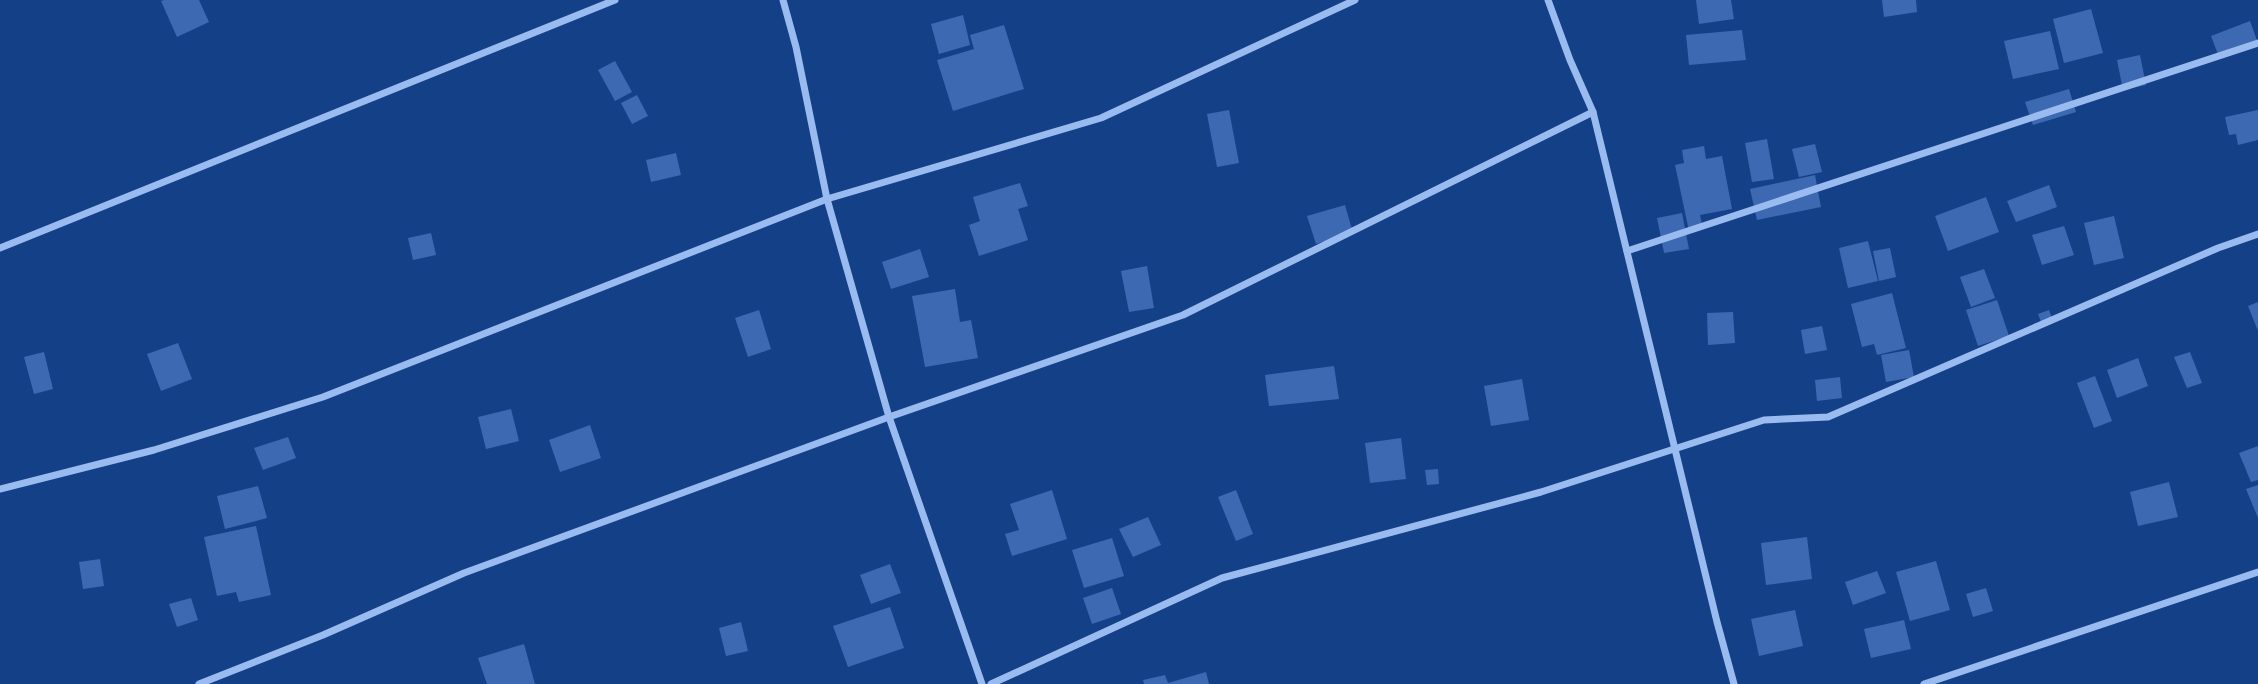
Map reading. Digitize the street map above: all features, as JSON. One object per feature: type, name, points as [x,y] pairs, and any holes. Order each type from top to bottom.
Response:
[{"type":"street","points":[[0,248],[615,0]]},
{"type":"street","points":[[783,0],[796,47],[827,199],[889,417],[982,684]]},
{"type":"street","points":[[0,489],[155,450],[323,397],[827,199],[1101,118],[1355,0]]},
{"type":"street","points":[[1548,0],[1593,112],[1734,684]]},
{"type":"street","points":[[1627,251],[2258,43]]},
{"type":"street","points":[[199,684],[323,635],[464,573],[889,417],[1183,315],[1593,112]]},
{"type":"street","points":[[991,684],[1222,578],[1541,492],[1764,420],[1828,417],[2218,248],[2258,234]]},
{"type":"street","points":[[1924,684],[2258,572]]},
{"type":"building","points":[[199,0],[209,22],[177,37],[161,1]]},
{"type":"building","points":[[1696,0],[1731,0],[1734,19],[1699,24]]},
{"type":"building","points":[[1882,0],[1916,0],[1917,12],[1884,17]]},
{"type":"building","points":[[2091,9],[2103,53],[2064,63],[2053,19]]},
{"type":"building","points":[[963,15],[970,45],[939,54],[931,24]]},
{"type":"building","points":[[2250,21],[2258,43],[2219,57],[2211,36]]},
{"type":"building","points":[[1004,25],[1024,89],[953,111],[937,60],[974,49],[970,35]]},
{"type":"building","points":[[1742,30],[1746,60],[1689,65],[1686,35]]},
{"type":"building","points":[[2050,31],[2059,69],[2013,79],[2004,41]]},
{"type":"building","points":[[2140,55],[2146,85],[2123,90],[2117,60]]},
{"type":"building","points":[[615,61],[632,92],[615,101],[598,70]]},
{"type":"building","points":[[2069,89],[2076,112],[2033,125],[2025,102]]},
{"type":"building","points":[[637,95],[648,116],[632,124],[621,103]]},
{"type":"building","points":[[1229,110],[1239,163],[1217,167],[1207,114]]},
{"type":"building","points":[[2258,110],[2258,140],[2238,145],[2236,134],[2229,135],[2225,117]]},
{"type":"building","points":[[1767,139],[1774,179],[1752,182],[1745,143]]},
{"type":"building","points":[[1815,144],[1822,172],[1799,177],[1792,149]]},
{"type":"building","points":[[1704,146],[1706,159],[1722,156],[1732,209],[1700,215],[1703,228],[1689,231],[1675,165],[1684,163],[1682,150]]},
{"type":"building","points":[[676,153],[681,175],[651,182],[646,160]]},
{"type":"building","points":[[1815,175],[1821,207],[1757,220],[1750,189]]},
{"type":"building","points":[[1020,183],[1028,206],[1018,209],[1028,240],[979,256],[969,225],[980,221],[973,197]]},
{"type":"building","points":[[2049,185],[2057,207],[2016,222],[2007,201]]},
{"type":"building","points":[[1986,197],[1999,232],[1948,251],[1935,216]]},
{"type":"building","points":[[1345,205],[1353,233],[1316,244],[1307,216]]},
{"type":"building","points":[[1682,213],[1689,249],[1664,253],[1657,218]]},
{"type":"building","points":[[2114,216],[2124,258],[2094,265],[2084,223]]},
{"type":"building","points":[[2064,226],[2074,255],[2042,265],[2032,235]]},
{"type":"building","points":[[431,233],[436,255],[413,260],[408,238]]},
{"type":"building","points":[[1868,241],[1878,281],[1848,288],[1839,248]]},
{"type":"building","points":[[1890,248],[1896,277],[1879,281],[1873,251]]},
{"type":"building","points":[[920,249],[929,277],[891,289],[882,262]]},
{"type":"building","points":[[1147,266],[1154,308],[1129,312],[1121,271]]},
{"type":"building","points":[[1984,269],[1995,298],[1971,307],[1960,277]]},
{"type":"building","points":[[955,289],[960,322],[971,320],[978,358],[925,367],[912,296]]},
{"type":"building","points":[[1892,293],[1906,348],[1877,355],[1874,344],[1862,347],[1851,304]]},
{"type":"building","points":[[1997,300],[2009,336],[1978,346],[1966,310]]},
{"type":"building","points":[[2258,302],[2258,331],[2248,306]]},
{"type":"building","points":[[759,310],[771,349],[748,357],[735,318]]},
{"type":"building","points":[[2049,310],[2054,323],[2043,327],[2038,314]]},
{"type":"building","points":[[1733,312],[1735,343],[1708,345],[1707,313]]},
{"type":"building","points":[[1822,326],[1827,350],[1805,354],[1801,330]]},
{"type":"building","points":[[178,343],[192,379],[161,391],[147,354]]},
{"type":"building","points":[[1909,350],[1914,377],[1886,382],[1881,355]]},
{"type":"building","points":[[44,352],[53,389],[34,394],[24,357]]},
{"type":"building","points":[[2190,352],[2202,383],[2187,388],[2174,357]]},
{"type":"building","points":[[2138,358],[2148,386],[2117,398],[2107,370]]},
{"type":"building","points":[[1334,366],[1339,399],[1269,406],[1265,375]]},
{"type":"building","points":[[2095,376],[2112,421],[2094,428],[2077,383]]},
{"type":"building","points":[[1840,377],[1842,398],[1817,401],[1815,380]]},
{"type":"building","points":[[1522,379],[1529,420],[1491,426],[1484,386]]},
{"type":"building","points":[[511,409],[519,441],[486,449],[478,417]]},
{"type":"building","points":[[590,425],[601,458],[560,472],[549,440]]},
{"type":"building","points":[[288,437],[296,458],[263,470],[254,448]]},
{"type":"building","points":[[1401,438],[1406,479],[1370,483],[1365,443]]},
{"type":"building","points":[[2258,446],[2258,480],[2251,482],[2239,453]]},
{"type":"building","points":[[1438,469],[1439,484],[1427,485],[1425,470]]},
{"type":"building","points":[[2169,482],[2178,517],[2138,526],[2130,492]]},
{"type":"building","points":[[2258,485],[2258,518],[2246,489]]},
{"type":"building","points":[[258,486],[267,518],[225,529],[217,496]]},
{"type":"building","points":[[1052,490],[1067,539],[1012,556],[1005,534],[1019,530],[1010,504]]},
{"type":"building","points":[[1236,490],[1253,534],[1236,541],[1218,497]]},
{"type":"building","points":[[1148,517],[1161,545],[1133,557],[1119,529]]},
{"type":"building","points":[[256,526],[271,595],[239,602],[236,592],[217,596],[204,537]]},
{"type":"building","points":[[1807,537],[1812,579],[1766,585],[1761,543]]},
{"type":"building","points":[[1112,538],[1124,576],[1084,588],[1072,550]]},
{"type":"building","points":[[100,559],[104,586],[83,589],[79,562]]},
{"type":"building","points":[[1936,561],[1950,610],[1910,621],[1896,572]]},
{"type":"building","points":[[890,564],[901,593],[871,604],[860,575]]},
{"type":"building","points":[[1877,571],[1886,593],[1853,605],[1845,582]]},
{"type":"building","points":[[1112,588],[1121,614],[1092,624],[1083,598]]},
{"type":"building","points":[[1986,588],[1993,611],[1973,617],[1966,594]]},
{"type":"building","points":[[191,598],[198,620],[177,627],[169,604]]},
{"type":"building","points":[[890,607],[904,648],[848,667],[833,626]]},
{"type":"building","points":[[1795,610],[1803,646],[1759,656],[1751,619]]},
{"type":"building","points":[[1904,620],[1911,649],[1871,658],[1864,629]]},
{"type":"building","points":[[741,622],[748,651],[726,656],[719,628]]},
{"type":"building","points":[[524,644],[535,684],[487,684],[478,658]]},
{"type":"building","points":[[1206,672],[1209,684],[1144,684],[1143,680],[1165,675],[1168,683]]}]
